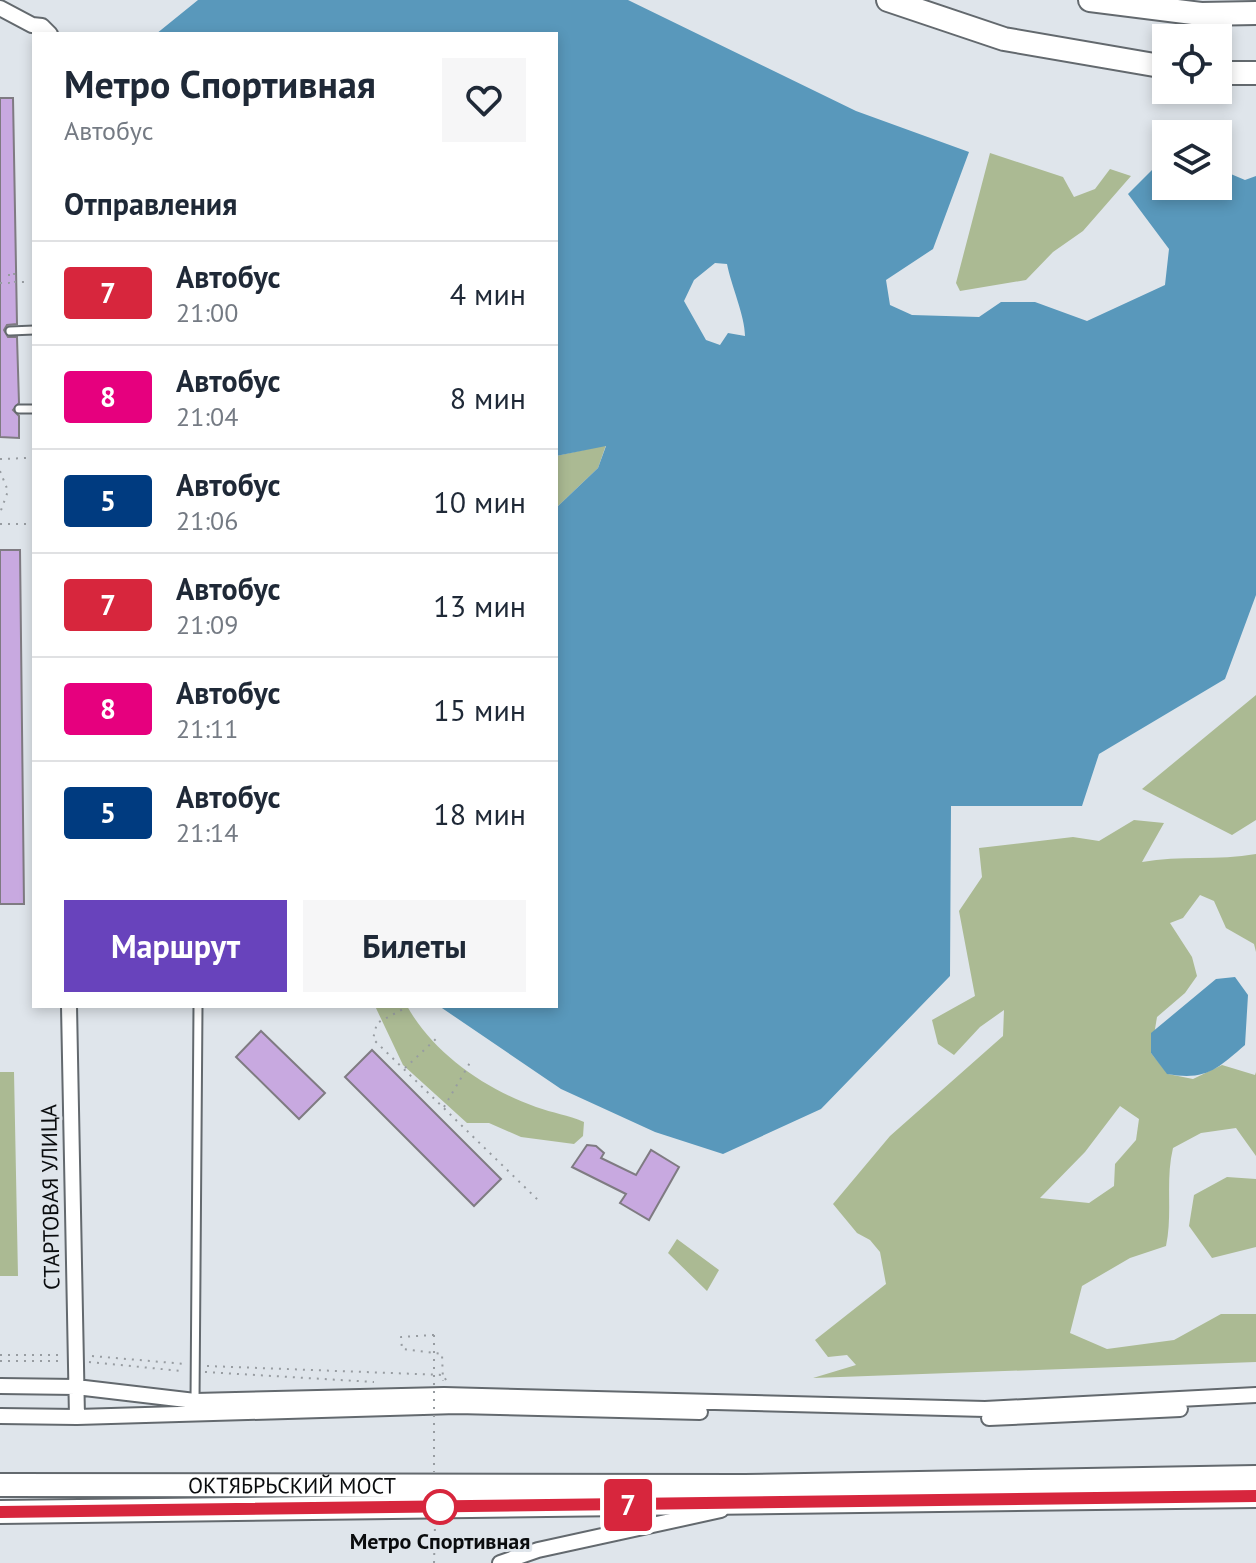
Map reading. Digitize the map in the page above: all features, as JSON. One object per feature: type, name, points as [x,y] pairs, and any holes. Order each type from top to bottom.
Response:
[{"type":"main road","points":[[888,0],[1004,39],[1152,65]]},
{"type":"main road","points":[[1090,0],[1201,14],[1256,13]]},
{"type":"main road","points":[[1232,73],[1256,73]]},
{"type":"main road","name":"ОКТЯБРЬСКИЙ МОСТ","points":[[0,1485],[745,1486],[1256,1477]]},
{"type":"main road","name":"ОКТЯБРЬСКИЙ МОСТ","points":[[0,1512],[1256,1496]]},
{"type":"street","points":[[0,8],[32,25],[42,26],[48,32]]},
{"type":"street","name":"СТАРТОВАЯ УЛИЦА","points":[[69,1008],[77,1417]]},
{"type":"street","points":[[0,1386],[76,1387],[195,1401],[444,1395],[985,1409],[1256,1395]]},
{"type":"street","points":[[0,1416],[77,1417],[457,1406],[983,1418],[1256,1403]]},
{"type":"street","points":[[500,1563],[538,1550],[748,1504]]},
{"type":"lane","points":[[10,331],[32,330]]},
{"type":"lane","points":[[19,409],[32,409]]},
{"type":"lane","points":[[195,1401],[198,1008]]},
{"type":"path","points":[[0,283],[9,283],[9,273],[14,273],[15,282],[25,282]]},
{"type":"path","points":[[0,459],[27,458]]},
{"type":"path","points":[[0,471],[8,491],[0,513]]},
{"type":"path","points":[[0,491],[8,491]]},
{"type":"path","points":[[0,524],[28,524]]},
{"type":"path","points":[[405,1008],[377,1023],[373,1039],[540,1202]]},
{"type":"path","points":[[404,1069],[438,1037]]},
{"type":"path","points":[[444,1108],[471,1061]]},
{"type":"path","points":[[428,1385],[443,1385],[442,1354],[402,1349],[401,1337],[434,1335],[434,1472]]},
{"type":"path","points":[[0,1355],[381,1382]]},
{"type":"path","points":[[0,1361],[76,1358],[197,1369],[443,1375]]},
{"type":"path","points":[[443,1375],[449,1383]]},
{"type":"path","points":[[434,1563],[435,1520]]},
{"type":"green space","points":[[990,153],[1063,177],[1074,197],[1095,189],[1110,169],[1131,176],[1083,231],[1053,252],[1026,280],[960,291],[956,283]]},
{"type":"green space","points":[[606,445],[598,468],[558,506],[558,456]]},
{"type":"green space","points":[[1256,695],[1256,820],[1232,835],[1142,789]]},
{"type":"green space","points":[[1134,820],[1164,823],[1142,862],[1256,854],[1256,952],[1254,944],[1226,928],[1214,901],[1200,895],[1183,918],[1170,923],[1192,957],[1197,976],[1185,993],[1157,1017],[1151,1053],[1168,1074],[1193,1079],[1222,1065],[1255,1075],[1256,1072],[1256,1156],[1236,1128],[1201,1133],[1173,1148],[1166,1246],[1130,1258],[1082,1286],[1070,1333],[1107,1349],[1174,1340],[1221,1314],[1256,1314],[1256,1362],[813,1378],[856,1365],[847,1355],[828,1357],[815,1340],[886,1284],[880,1252],[870,1240],[857,1233],[833,1204],[890,1136],[1003,1036],[1004,1010],[980,1027],[954,1055],[938,1044],[932,1020],[975,996],[959,911],[982,877],[979,848],[1073,837],[1099,841]],"holes":[[[1120,1106],[1139,1119],[1136,1140],[1115,1164],[1114,1186],[1089,1203],[1040,1198],[1085,1152]]]},
{"type":"green space","points":[[376,1008],[408,1008],[431,1039],[462,1067],[517,1099],[584,1122],[583,1136],[574,1144],[521,1137],[489,1123],[467,1123],[403,1065]]},
{"type":"green space","points":[[0,1072],[14,1072],[18,1276],[0,1276]]},
{"type":"green space","points":[[1227,1177],[1256,1179],[1256,1247],[1212,1258],[1189,1226],[1194,1195]]},
{"type":"green space","points":[[677,1239],[719,1270],[707,1291],[668,1253]]},
{"type":"water","points":[[198,0],[628,0],[856,111],[969,152],[933,249],[886,280],[890,305],[912,315],[979,317],[1001,302],[1035,302],[1087,321],[1165,285],[1169,249],[1128,194],[1152,170],[1152,200],[1232,200],[1232,174],[1245,180],[1256,176],[1256,595],[1225,679],[1099,754],[1082,806],[951,806],[950,976],[821,1109],[723,1154],[655,1132],[561,1089],[442,1008],[558,1008],[558,506],[598,468],[606,446],[558,456],[558,32],[158,32]],"holes":[[[715,263],[727,264],[745,336],[728,333],[720,345],[706,340],[684,301],[694,280]]]},
{"type":"water","points":[[1235,977],[1248,995],[1245,1045],[1210,1071],[1192,1076],[1167,1074],[1151,1053],[1151,1033],[1216,979]]},
{"type":"building","points":[[0,98],[13,98],[17,324],[7,325],[4,330],[8,337],[17,337],[19,403],[13,410],[19,416],[19,438],[0,437]]},
{"type":"building","points":[[0,550],[20,550],[24,904],[0,904]]},
{"type":"building","points":[[261,1031],[325,1093],[299,1119],[236,1057]]},
{"type":"building","points":[[372,1050],[501,1179],[474,1206],[345,1077]]},
{"type":"building","points":[[587,1145],[596,1146],[604,1153],[601,1158],[636,1175],[651,1150],[679,1167],[649,1220],[620,1203],[626,1194],[572,1167]]},
{"type":"bus line","name":"7","points":[[0,1512],[1256,1496]]},
{"type":"place","name":"Метро Спортивная","points":[[440,1507]]}]
